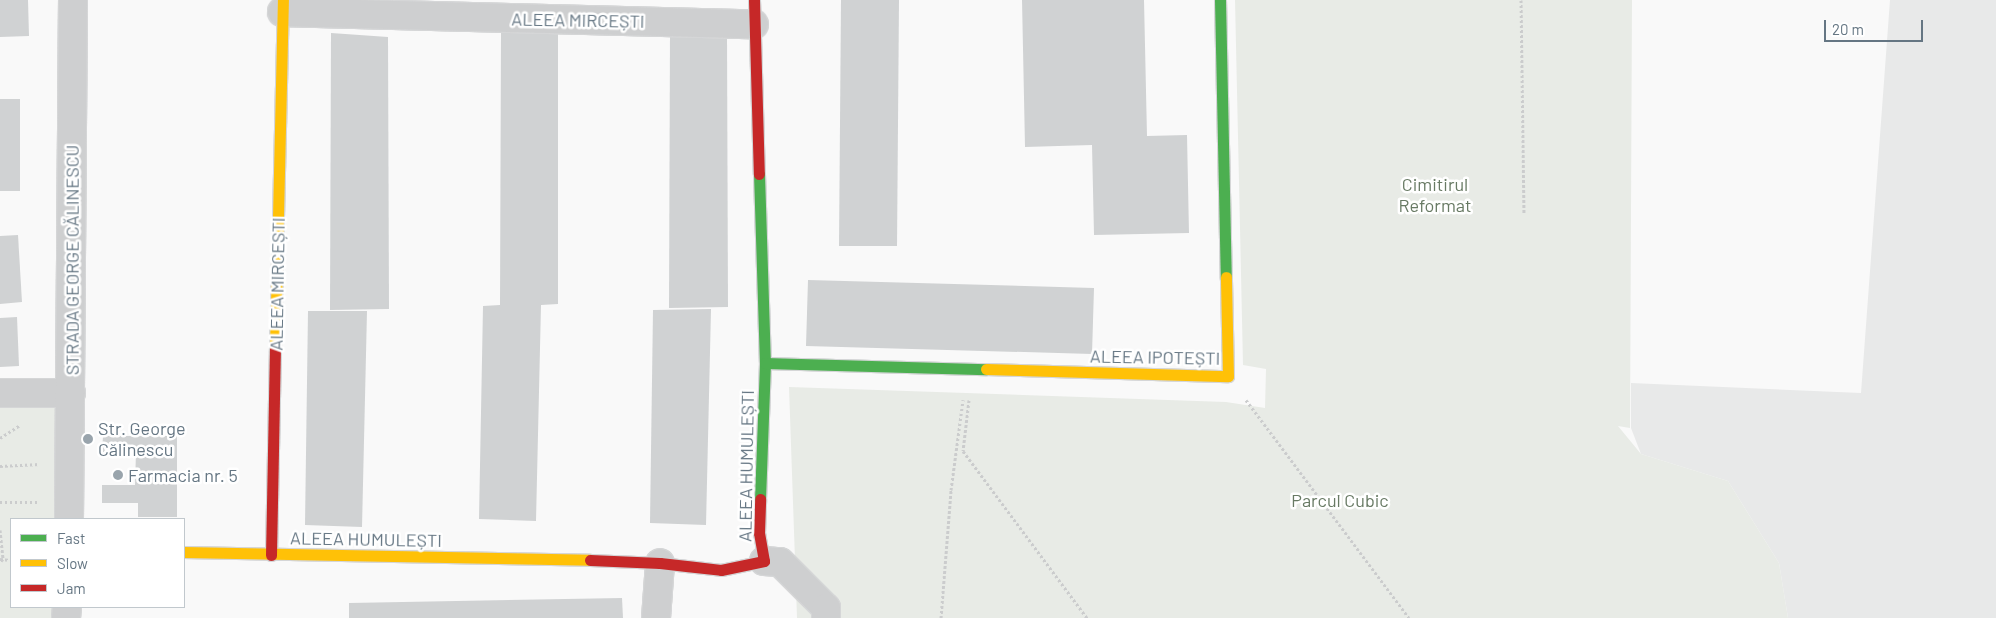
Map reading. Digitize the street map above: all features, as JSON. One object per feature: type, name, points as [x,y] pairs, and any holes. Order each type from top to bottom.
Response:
[{"type":"street","name":"STRADA GEORGE CĂLINESCU","points":[[69,518],[73,0]]},
{"type":"street","name":"ALEEA IPOTEȘTI","points":[[764,363],[1228,376],[1220,0]]},
{"type":"street","name":"ALEEA MIRCEȘTI","points":[[271,555],[282,6],[754,12]]},
{"type":"street","name":"ALEEA HUMULEȘTI","points":[[185,552],[604,560],[660,563],[721,570],[764,561],[759,533],[764,363],[754,12]]},
{"type":"street","points":[[0,393],[71,393]]},
{"type":"street","points":[[764,561],[780,562],[826,608],[826,618]]},
{"type":"street","points":[[656,618],[660,563]]},
{"type":"path","points":[[1521,0],[1524,213]]},
{"type":"path","points":[[941,618],[952,490],[970,369]]},
{"type":"path","points":[[970,369],[963,451],[1087,618]]},
{"type":"path","points":[[1228,376],[1409,618]]},
{"type":"path","points":[[0,466],[70,463]]},
{"type":"path","points":[[0,502],[47,502]]},
{"type":"path","points":[[0,530],[1,560]]},
{"type":"shaded area","points":[[1890,0],[1996,0],[1996,618],[1788,618],[1779,563],[1728,481],[1641,454],[1631,428],[1631,383],[1861,393]]},
{"type":"green space","points":[[1235,0],[1632,0],[1630,428],[1618,426],[1641,454],[1728,481],[1779,563],[1788,618],[797,618],[789,387],[1226,402],[1265,408],[1266,369],[1243,365]]},
{"type":"green space","points":[[0,402],[58,403],[57,518],[10,518],[10,608],[55,608],[54,618],[0,618]]},
{"type":"building","points":[[0,0],[28,0],[29,36],[0,37]]},
{"type":"building","points":[[841,0],[899,0],[897,246],[839,246]]},
{"type":"building","points":[[1022,0],[1144,0],[1147,136],[1187,135],[1189,233],[1094,235],[1092,145],[1025,147]]},
{"type":"building","points":[[501,29],[558,33],[558,304],[541,305],[536,521],[479,519],[483,306],[500,305]]},
{"type":"building","points":[[670,32],[727,36],[728,307],[669,308]]},
{"type":"building","points":[[331,33],[388,37],[389,309],[330,310]]},
{"type":"building","points":[[0,99],[20,99],[20,191],[0,191]]},
{"type":"building","points":[[18,235],[22,302],[0,304],[0,236]]},
{"type":"building","points":[[808,280],[1094,288],[1092,354],[806,346]]},
{"type":"building","points":[[711,309],[706,525],[650,523],[653,310]]},
{"type":"building","points":[[308,311],[367,311],[362,527],[305,525]]},
{"type":"building","points":[[17,317],[19,366],[0,367],[0,318]]},
{"type":"building","points":[[103,436],[177,436],[177,517],[138,517],[138,503],[102,503],[102,485],[135,485],[136,452],[102,452]]},
{"type":"building","points":[[622,598],[623,618],[349,618],[349,603]]},
{"type":"traffic: fast","points":[[1220,0],[1226,277]]},
{"type":"traffic: fast","points":[[759,174],[765,363],[760,499]]},
{"type":"traffic: fast","points":[[765,363],[986,369]]},
{"type":"traffic: slow","points":[[275,349],[283,0]]},
{"type":"traffic: slow","points":[[986,369],[1228,376],[1226,277]]},
{"type":"traffic: slow","points":[[185,552],[590,560]]},
{"type":"traffic: jam","points":[[754,0],[759,174]]},
{"type":"traffic: jam","points":[[271,555],[275,349]]},
{"type":"traffic: jam","points":[[590,560],[660,563],[721,570],[764,561],[759,533],[760,499]]},
{"type":"place","name":"Str. George Călinescu","points":[[88,439]]},
{"type":"place","name":"Farmacia nr. 5","points":[[118,475]]},
{"type":"park label","name":"Cimitirul Reformat","points":[[1435,195]]},
{"type":"park label","name":"Parcul Cubic","points":[[1340,500]]}]
